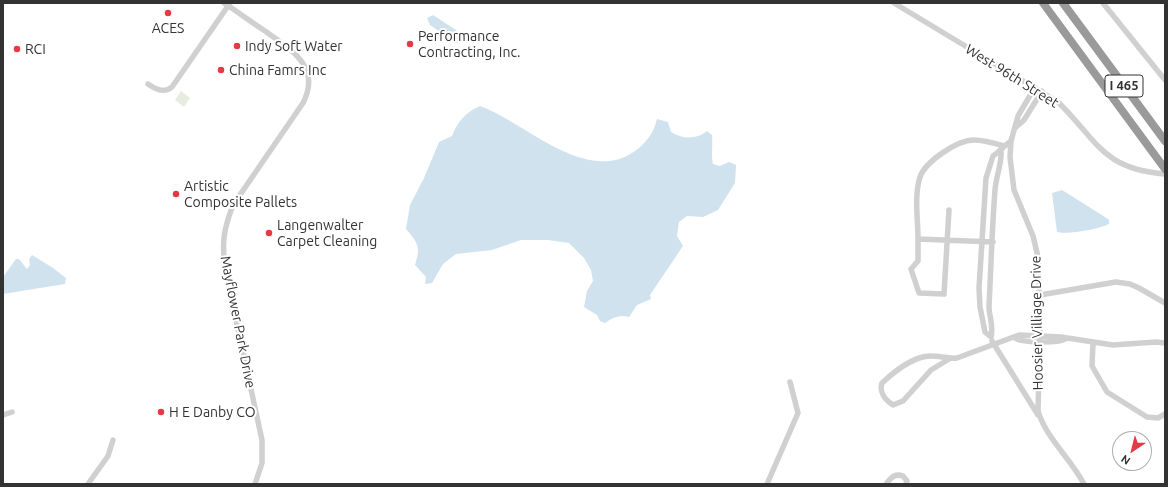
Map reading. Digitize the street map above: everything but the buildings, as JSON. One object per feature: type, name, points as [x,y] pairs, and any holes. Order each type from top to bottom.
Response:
[{"type":"highway","name":"I 465","points":[[1043,3],[1165,169]]},
{"type":"highway","name":"I 465","points":[[1062,3],[1165,141]]},
{"type":"street","name":"West 96th Street","points":[[894,3],[1058,102],[1070,114],[1094,144],[1107,155],[1135,170],[1165,174]]},
{"type":"street","points":[[1103,3],[1165,80]]},
{"type":"street","points":[[148,84],[160,90],[166,90],[172,87],[227,4]]},
{"type":"street","name":"Mayflower Park Drive","points":[[227,4],[294,51],[302,60],[308,78],[307,92],[303,103],[233,205],[222,242],[225,269],[262,440],[262,463],[255,484]]},
{"type":"street","name":"Hoosier Villiage Drive","points":[[1035,87],[1018,116],[1011,141],[1010,161],[1013,183],[1035,245],[1040,295],[1038,404],[1040,417],[1044,426],[1077,470],[1084,484]]},
{"type":"street","points":[[1014,128],[1024,120],[1042,91]]},
{"type":"street","points":[[949,210],[944,294],[919,294],[911,269],[918,261],[917,199],[920,178],[923,170],[932,161],[961,143],[972,140],[1002,148]]},
{"type":"street","points":[[1011,141],[993,156],[986,178],[978,288],[985,332],[990,337],[1032,408],[1040,417]]},
{"type":"street","points":[[990,337],[992,330],[989,311],[996,176],[1002,159],[1002,148]]},
{"type":"street","points":[[918,239],[993,242]]},
{"type":"street","points":[[1040,295],[1116,282],[1130,284],[1165,303]]},
{"type":"street","points":[[949,359],[931,370],[901,403],[893,405],[884,398],[881,390],[882,383],[908,363],[929,355],[949,359],[960,358],[994,344],[1019,336],[1040,338],[1060,337],[1065,339],[1118,345],[1156,342],[1165,343]]},
{"type":"street","points":[[1093,342],[1092,366],[1107,392],[1147,417],[1158,418],[1165,414]]},
{"type":"street","points":[[767,484],[798,413],[790,382]]},
{"type":"street","points":[[3,416],[12,412]]},
{"type":"street","points":[[88,484],[108,456],[113,440]]},
{"type":"street","points":[[886,484],[897,474],[903,476],[907,481],[906,484]]},
{"type":"shaded area","points":[[181,91],[190,98],[184,107],[175,100]]},
{"type":"water","points":[[433,15],[462,34],[463,40],[457,43],[430,25],[427,18]]},
{"type":"water","points":[[480,106],[498,114],[556,148],[576,156],[596,161],[616,160],[635,151],[643,145],[649,137],[654,129],[657,119],[668,122],[671,132],[684,137],[689,138],[698,136],[707,131],[712,135],[713,164],[720,166],[729,162],[736,165],[735,183],[718,210],[703,217],[687,216],[679,222],[677,236],[683,246],[650,295],[651,299],[637,305],[629,317],[616,317],[605,323],[600,321],[597,315],[584,307],[587,291],[593,281],[591,270],[584,258],[569,243],[548,240],[521,240],[492,250],[456,254],[443,264],[432,283],[425,284],[426,277],[415,265],[418,254],[416,242],[406,229],[410,205],[424,178],[439,142],[452,136],[463,118],[470,111]]},
{"type":"water","points":[[1062,190],[1105,217],[1109,220],[1109,224],[1083,231],[1068,233],[1057,232],[1052,193]]},
{"type":"water","points":[[32,255],[66,278],[65,284],[3,294],[3,277],[16,259],[19,259],[27,269],[30,265],[29,259]]},
{"type":"place","name":"ACES","points":[[168,13]]},
{"type":"place","name":"Performance Contracting, Inc.","points":[[410,44]]},
{"type":"place","name":"Indy Soft Water","points":[[237,46]]},
{"type":"place","name":"RCI","points":[[17,49]]},
{"type":"place","name":"China Famrs Inc","points":[[221,70]]},
{"type":"place","name":"Artistic Composite Pallets","points":[[176,194]]},
{"type":"place","name":"Langenwalter Carpet Cleaning","points":[[269,233]]},
{"type":"place","name":"H E Danby CO","points":[[161,412]]}]
